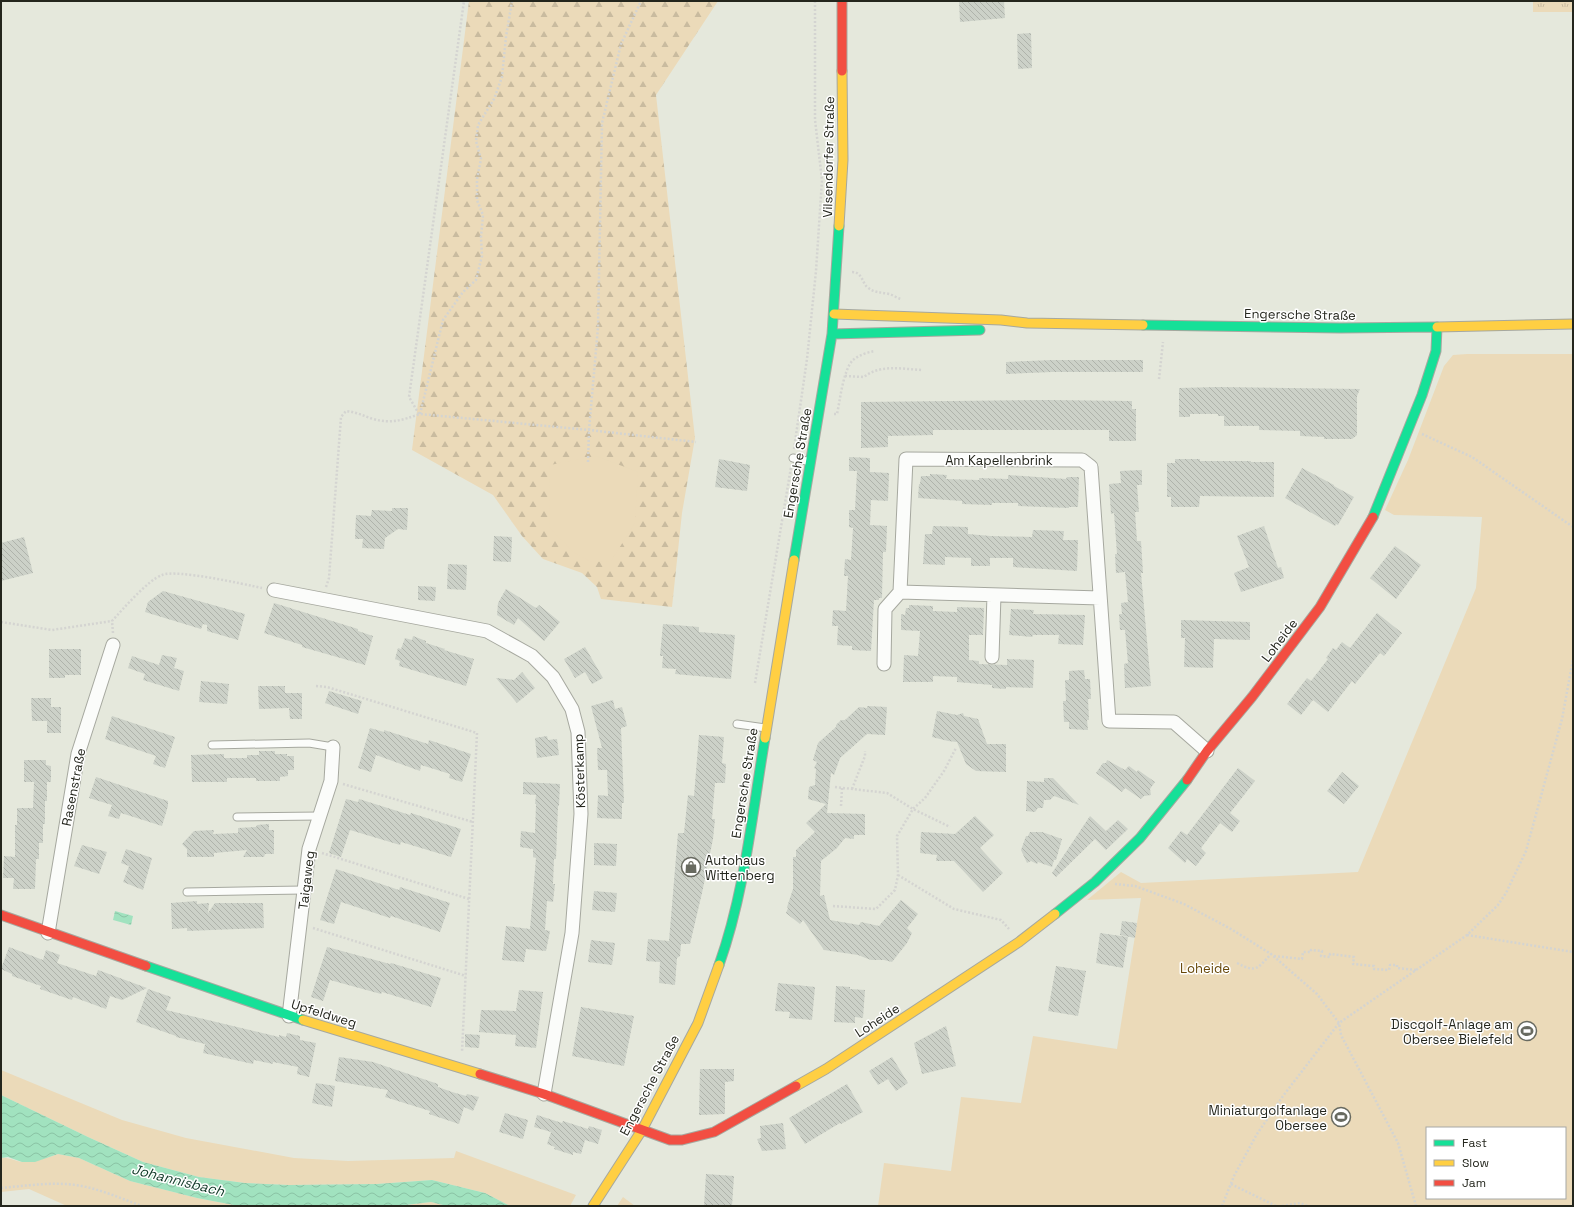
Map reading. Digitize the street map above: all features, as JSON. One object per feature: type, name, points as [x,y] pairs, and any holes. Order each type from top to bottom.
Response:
[{"type":"main road","name":"Vilsendorfer Straße","points":[[834,314],[842,160],[842,1]]},
{"type":"main road","name":"Engersche Straße","points":[[593,1206],[642,1130],[698,1023],[729,936],[751,830],[766,728],[811,462],[834,314],[924,316],[1001,320],[1027,323],[1165,326],[1437,327],[1573,324]]},
{"type":"main road","name":"Engersche Straße","points":[[832,334],[990,329],[1027,323]]},
{"type":"main road","name":"Loheide","points":[[642,1130],[670,1140],[682,1140],[714,1132],[826,1069],[1019,942],[1095,882],[1140,838],[1188,779],[1207,750],[1252,697],[1320,607],[1373,516],[1422,395],[1436,351],[1437,327]]},
{"type":"main road","name":"Upfeldweg","points":[[1,915],[289,1016],[544,1094],[642,1130]]},
{"type":"street","name":"Am Kapellenbrink","points":[[900,592],[906,460],[1082,460],[1092,467],[1109,721],[1174,722],[1207,750]]},
{"type":"street","name":"Kösterkamp","points":[[274,590],[487,631],[532,656],[553,677],[572,709],[578,732],[580,814],[572,933],[544,1094]]},
{"type":"street","points":[[884,664],[886,609],[900,592],[1100,598]]},
{"type":"street","points":[[992,657],[994,595]]},
{"type":"street","name":"Rasenstraße","points":[[48,932],[78,754],[113,645]]},
{"type":"street","name":"Taigaweg","points":[[289,1016],[309,849],[331,781],[333,747]]},
{"type":"lane","points":[[793,458],[811,462]]},
{"type":"lane","points":[[737,724],[766,728]]},
{"type":"lane","points":[[212,745],[309,743],[333,747]]},
{"type":"lane","points":[[237,817],[320,816]]},
{"type":"lane","points":[[187,892],[304,890]]},
{"type":"path","points":[[420,414],[409,397],[464,1]]},
{"type":"path","points":[[420,414],[442,320],[463,292],[476,280],[482,256],[481,237],[483,215],[477,200],[477,179],[481,159],[476,141],[478,125],[494,99],[502,77],[506,37],[512,1]]},
{"type":"path","points":[[588,462],[589,430],[598,327],[602,122],[622,44],[641,1]]},
{"type":"path","points":[[793,458],[807,359],[816,271],[822,180],[815,120],[816,1]]},
{"type":"path","points":[[816,271],[856,272],[861,275],[866,286],[873,291],[889,294],[908,302],[924,316]]},
{"type":"path","points":[[1159,379],[1165,326]]},
{"type":"path","points":[[819,412],[837,414],[845,376],[852,360],[866,352],[880,350]]},
{"type":"path","points":[[845,376],[864,377],[880,368],[922,370]]},
{"type":"path","points":[[323,599],[329,578],[341,417],[346,411],[354,412],[374,419],[397,422],[420,414],[696,442]]},
{"type":"path","points":[[1409,428],[1472,457],[1573,527]]},
{"type":"path","points":[[1,622],[52,630],[112,621],[144,588],[162,575],[182,574],[274,590]]},
{"type":"path","points":[[112,621],[113,645]]},
{"type":"path","points":[[1222,1206],[1231,1184],[1257,1134],[1283,1096],[1339,1023],[1467,935],[1498,905],[1506,893],[1526,851],[1562,719],[1573,659]]},
{"type":"path","points":[[316,686],[327,687],[478,733],[461,1068]]},
{"type":"path","points":[[833,906],[876,909],[895,890],[898,875],[897,836],[913,810],[925,798],[944,771],[956,748]]},
{"type":"path","points":[[852,789],[865,756],[865,751]]},
{"type":"path","points":[[331,781],[473,822]]},
{"type":"path","points":[[835,787],[887,793],[913,810],[950,827]]},
{"type":"path","points":[[841,806],[842,788]]},
{"type":"path","points":[[309,849],[469,899]]},
{"type":"path","points":[[898,875],[954,909],[1002,920],[1019,942]]},
{"type":"path","points":[[1095,882],[1135,886],[1184,904],[1272,955],[1317,994],[1339,1023],[1341,1035],[1398,1143],[1416,1206]]},
{"type":"path","points":[[300,924],[466,976]]},
{"type":"path","points":[[1467,935],[1573,952]]},
{"type":"path","points":[[1237,963],[1248,969],[1257,968],[1272,955],[1302,959],[1303,952],[1310,952],[1311,950],[1322,951],[1321,956],[1330,957],[1330,954],[1354,957],[1353,964],[1374,966],[1374,969],[1389,970],[1390,965],[1397,966],[1397,968],[1416,970]]},
{"type":"path","points":[[1,1188],[28,1185],[66,1184],[93,1189],[142,1206]]},
{"type":"path","points":[[1231,1184],[1276,1206]]},
{"type":"path","points":[[1282,1206],[1300,1203],[1307,1206]]},
{"type":"green space","points":[[469,1],[718,1],[656,95],[695,438],[682,513],[672,607],[601,599],[597,587],[582,573],[543,559],[522,536],[493,495],[412,450]]},
{"type":"green space","points":[[1533,1],[1573,1],[1573,12],[1533,12]]},
{"type":"green space","points":[[1573,354],[1573,1206],[878,1206],[884,1163],[951,1171],[961,1097],[1021,1103],[1033,1036],[1117,1049],[1141,898],[1087,900],[1121,872],[1141,883],[1358,872],[1476,588],[1482,517],[1394,515],[1385,510],[1408,460],[1444,366],[1453,355]]},
{"type":"green space","points":[[596,456],[638,472],[635,523],[611,561],[591,562],[572,551],[549,527],[550,465]]},
{"type":"green space","points":[[1,1070],[122,1120],[186,1138],[294,1158],[348,1161],[454,1158],[456,1151],[576,1195],[570,1206],[510,1206],[485,1193],[432,1180],[377,1184],[289,1185],[245,1183],[199,1177],[143,1162],[1,1095]]},
{"type":"green space","points":[[58,1154],[79,1158],[130,1181],[197,1198],[239,1206],[67,1206],[29,1189],[1,1192],[1,1158],[27,1162],[41,1160]]},
{"type":"green space","points":[[623,1197],[635,1206],[617,1206]]},
{"type":"green space","points":[[431,1202],[447,1206],[397,1206]]},
{"type":"water","points":[[115,911],[133,916],[131,925],[113,920]]},
{"type":"water","name":"Johannisbach","points":[[1,1095],[143,1162],[199,1177],[245,1183],[289,1185],[377,1184],[432,1180],[485,1193],[510,1206],[447,1206],[431,1202],[397,1206],[239,1206],[197,1198],[130,1181],[79,1158],[58,1154],[35,1162],[22,1162],[8,1157],[1,1158]]},
{"type":"building","points":[[959,1],[1004,1],[1005,18],[960,22]]},
{"type":"building","points":[[1031,33],[1032,68],[1018,69],[1017,34]]},
{"type":"building","points":[[1052,360],[1143,360],[1143,372],[1052,372],[1006,374],[1006,362]]},
{"type":"building","points":[[1218,387],[1360,389],[1357,396],[1357,435],[1352,439],[1324,439],[1324,437],[1300,436],[1300,431],[1259,430],[1259,426],[1224,426],[1224,416],[1218,416],[1218,414],[1190,414],[1190,417],[1179,417],[1179,388]]},
{"type":"building","points":[[1049,400],[1132,401],[1132,409],[1136,409],[1136,441],[1109,441],[1109,430],[933,430],[933,435],[888,436],[888,447],[861,448],[861,402]]},
{"type":"building","points":[[849,457],[870,458],[870,472],[889,473],[888,501],[871,500],[870,525],[887,526],[886,552],[883,552],[882,598],[879,598],[879,600],[874,600],[871,651],[852,650],[852,646],[837,645],[838,626],[832,626],[833,610],[846,611],[848,576],[844,576],[845,559],[851,560],[853,528],[849,527],[849,510],[855,510],[857,471],[849,471]]},
{"type":"building","points":[[719,459],[750,465],[747,491],[715,487]]},
{"type":"building","points":[[1175,459],[1200,459],[1200,461],[1274,462],[1274,497],[1200,496],[1199,507],[1171,507],[1171,497],[1167,497],[1167,463],[1175,463]]},
{"type":"building","points":[[1302,468],[1354,497],[1338,525],[1336,524],[1335,526],[1285,498]]},
{"type":"building","points":[[1142,470],[1142,485],[1137,485],[1139,512],[1135,512],[1137,541],[1141,541],[1143,573],[1141,573],[1151,686],[1125,688],[1124,664],[1128,663],[1125,630],[1120,630],[1119,614],[1122,614],[1121,603],[1128,602],[1125,572],[1116,573],[1115,554],[1117,554],[1114,513],[1111,514],[1109,484],[1121,483],[1120,471]]},
{"type":"building","points":[[930,474],[947,475],[946,479],[979,480],[979,478],[1008,479],[1008,475],[1066,479],[1067,477],[1079,477],[1078,507],[1018,506],[1018,503],[992,503],[992,505],[962,504],[962,501],[918,498],[921,476],[930,476]]},
{"type":"building","points":[[392,508],[408,508],[407,530],[398,529],[385,538],[384,549],[362,548],[363,539],[355,539],[356,515],[371,516],[372,510],[392,511]]},
{"type":"building","points":[[933,526],[968,527],[968,534],[991,536],[1032,537],[1033,530],[1064,531],[1063,540],[1078,540],[1077,571],[1013,567],[1013,558],[990,558],[990,566],[971,566],[971,558],[945,557],[945,565],[923,564],[925,534],[932,534]]},
{"type":"building","points":[[1264,526],[1278,568],[1281,567],[1284,578],[1241,592],[1234,573],[1249,567],[1237,536]]},
{"type":"building","points":[[494,536],[512,537],[511,562],[493,561]]},
{"type":"building","points":[[24,537],[33,573],[1,581],[1,543]]},
{"type":"building","points":[[1395,546],[1421,565],[1396,599],[1370,578]]},
{"type":"building","points":[[448,564],[467,565],[466,590],[447,589]]},
{"type":"building","points":[[418,586],[436,587],[435,601],[418,600]]},
{"type":"building","points":[[506,589],[536,608],[539,605],[560,622],[544,641],[518,618],[514,625],[497,615],[498,603]]},
{"type":"building","points":[[163,591],[245,614],[238,640],[207,631],[207,625],[203,624],[201,629],[145,612],[148,602]]},
{"type":"building","points":[[274,603],[358,629],[358,631],[373,636],[365,665],[302,647],[302,645],[264,633]]},
{"type":"building","points":[[909,605],[933,606],[933,611],[957,612],[957,607],[984,608],[983,635],[969,635],[969,660],[979,661],[979,664],[1007,665],[1007,659],[1034,660],[1033,688],[992,688],[992,685],[957,682],[957,677],[933,676],[933,682],[903,682],[904,655],[918,656],[920,631],[901,630],[901,614],[905,615],[906,608],[909,608]]},
{"type":"building","points":[[1011,609],[1034,610],[1033,614],[1085,615],[1083,645],[1058,644],[1059,635],[1033,635],[1032,637],[1009,635]]},
{"type":"building","points":[[1377,613],[1402,633],[1384,656],[1380,653],[1355,684],[1352,681],[1328,712],[1313,700],[1301,715],[1287,704],[1307,678],[1311,681],[1328,659],[1326,658],[1333,648],[1336,650],[1342,642],[1350,648]]},
{"type":"building","points":[[1181,620],[1250,622],[1250,640],[1214,639],[1213,668],[1184,667],[1185,638],[1181,638]]},
{"type":"building","points":[[663,624],[699,627],[699,632],[735,635],[731,679],[675,674],[676,669],[662,668],[663,656],[660,656]]},
{"type":"building","points":[[413,636],[426,641],[426,643],[445,649],[444,650],[474,659],[466,686],[399,666],[400,661],[395,659],[398,648],[401,649],[405,638],[412,640]]},
{"type":"building","points":[[585,647],[603,678],[592,684],[585,672],[575,678],[564,659]]},
{"type":"building","points":[[49,649],[81,649],[81,675],[65,675],[65,678],[49,678]]},
{"type":"building","points":[[162,655],[177,658],[174,668],[184,671],[179,691],[143,680],[145,674],[128,668],[132,656],[159,665]]},
{"type":"building","points":[[1084,670],[1085,679],[1090,679],[1091,699],[1088,699],[1088,730],[1069,729],[1069,722],[1064,722],[1063,701],[1066,701],[1065,680],[1069,680],[1069,671]]},
{"type":"building","points":[[522,672],[535,688],[517,703],[496,678],[514,680]]},
{"type":"building","points":[[201,681],[229,684],[227,704],[199,702]]},
{"type":"building","points":[[258,686],[285,686],[285,693],[302,693],[302,719],[290,719],[289,708],[259,709]]},
{"type":"building","points":[[329,691],[362,701],[358,714],[325,703]]},
{"type":"building","points":[[31,698],[51,698],[51,707],[61,707],[61,733],[47,733],[47,721],[32,721]]},
{"type":"building","points":[[613,700],[615,709],[622,707],[627,726],[621,728],[624,803],[622,803],[622,819],[597,818],[598,795],[608,796],[607,770],[598,770],[597,748],[602,748],[591,706]]},
{"type":"building","points":[[867,706],[887,707],[885,735],[867,734],[840,758],[834,775],[831,773],[827,813],[865,814],[865,835],[854,835],[854,839],[845,838],[837,848],[821,861],[820,896],[824,895],[830,920],[859,925],[861,922],[879,926],[901,900],[918,914],[907,928],[912,933],[907,943],[892,962],[884,960],[871,960],[858,955],[824,950],[803,920],[800,924],[786,913],[793,889],[793,857],[796,857],[796,850],[815,832],[806,823],[826,804],[808,799],[809,787],[815,785],[816,769],[814,768],[817,762],[813,760],[818,743],[836,727],[841,720],[845,720],[859,707],[867,708]]},
{"type":"building","points":[[937,711],[957,715],[963,713],[964,716],[978,719],[987,744],[1006,744],[1006,772],[976,771],[966,764],[957,742],[932,737]]},
{"type":"building","points":[[112,716],[175,737],[165,768],[153,764],[156,756],[105,739]]},
{"type":"building","points":[[370,728],[384,732],[384,730],[428,744],[429,740],[471,754],[462,782],[449,778],[450,774],[421,765],[420,771],[376,755],[371,772],[358,768]]},
{"type":"building","points":[[699,735],[724,737],[722,763],[726,764],[725,783],[715,783],[712,819],[715,819],[713,839],[690,944],[681,944],[680,956],[677,958],[675,985],[659,983],[660,962],[646,961],[648,939],[669,941],[678,833],[684,833],[688,795],[694,796]]},
{"type":"building","points":[[547,736],[548,740],[557,739],[559,755],[537,758],[535,738]]},
{"type":"building","points":[[259,751],[275,751],[275,754],[287,754],[287,756],[294,756],[294,770],[288,770],[288,776],[280,777],[280,781],[256,781],[256,778],[227,778],[227,782],[192,782],[191,755],[224,754],[224,758],[247,758],[247,755],[259,755]]},
{"type":"building","points":[[24,760],[46,760],[46,765],[51,766],[51,782],[47,782],[45,824],[43,824],[43,843],[39,843],[39,859],[36,859],[35,889],[13,889],[14,878],[3,878],[4,856],[15,857],[15,825],[17,825],[17,808],[33,808],[34,782],[24,782]]},
{"type":"building","points":[[1107,760],[1125,770],[1129,766],[1137,772],[1138,770],[1155,782],[1150,789],[1151,795],[1144,796],[1141,799],[1125,788],[1122,792],[1096,773]]},
{"type":"building","points":[[1238,768],[1255,781],[1230,813],[1240,821],[1232,832],[1220,823],[1201,848],[1206,853],[1196,866],[1187,859],[1185,863],[1168,848],[1181,831],[1187,835]]},
{"type":"building","points":[[1342,772],[1359,786],[1344,804],[1327,791]]},
{"type":"building","points":[[96,777],[168,801],[162,826],[121,813],[119,819],[108,816],[112,805],[89,798]]},
{"type":"building","points":[[1044,778],[1053,778],[1079,805],[1054,796],[1050,800],[1044,800],[1043,808],[1038,808],[1035,812],[1026,811],[1027,781],[1044,782]]},
{"type":"building","points":[[523,782],[560,784],[556,859],[554,859],[553,884],[555,884],[553,902],[547,901],[545,930],[550,931],[546,951],[526,949],[524,962],[502,960],[506,926],[530,929],[536,858],[533,857],[533,849],[520,847],[521,831],[535,833],[536,795],[523,794]]},
{"type":"building","points":[[346,799],[358,802],[359,799],[410,815],[411,813],[461,829],[451,857],[401,842],[400,845],[350,830],[341,857],[329,853]]},
{"type":"building","points":[[975,816],[994,835],[980,848],[1003,873],[983,892],[954,861],[936,861],[937,855],[920,853],[921,832],[955,834]]},
{"type":"building","points":[[1090,816],[1106,831],[1118,820],[1128,829],[1106,850],[1095,839],[1056,877],[1052,873]]},
{"type":"building","points":[[269,824],[269,830],[274,830],[274,854],[265,854],[264,857],[243,857],[247,850],[214,853],[214,857],[187,857],[187,849],[182,844],[194,831],[214,830],[213,834],[238,833],[238,828],[256,827],[257,825]]},
{"type":"building","points":[[1030,832],[1042,832],[1062,839],[1056,860],[1054,860],[1052,867],[1038,862],[1037,864],[1031,861],[1027,863],[1021,850],[1026,836],[1028,836]]},
{"type":"building","points":[[594,843],[617,844],[616,866],[594,865]]},
{"type":"building","points":[[82,845],[107,852],[99,874],[74,866]]},
{"type":"building","points":[[126,849],[152,858],[143,890],[123,882],[129,866],[121,863]]},
{"type":"building","points":[[336,869],[399,890],[400,887],[450,903],[440,932],[341,902],[334,924],[320,920]]},
{"type":"building","points":[[594,891],[617,893],[615,912],[592,910]]},
{"type":"building","points":[[197,901],[197,904],[209,903],[208,913],[215,903],[263,903],[264,928],[187,931],[187,928],[172,929],[171,903]]},
{"type":"building","points":[[1122,921],[1137,923],[1135,938],[1120,935]]},
{"type":"building","points":[[1100,933],[1128,937],[1123,968],[1096,963]]},
{"type":"building","points":[[591,940],[615,943],[612,965],[588,962]]},
{"type":"building","points":[[9,947],[43,960],[46,950],[60,955],[57,963],[96,976],[98,970],[147,988],[122,1000],[110,996],[106,1009],[73,997],[72,1000],[40,989],[41,986],[12,976],[12,974],[1,969]]},
{"type":"building","points":[[327,947],[390,964],[391,963],[441,978],[431,1007],[382,992],[381,994],[330,980],[323,1001],[311,997]]},
{"type":"building","points":[[1056,966],[1086,971],[1078,1016],[1048,1011]]},
{"type":"building","points":[[778,983],[815,987],[812,1020],[789,1018],[790,1012],[775,1011]]},
{"type":"building","points":[[836,986],[865,990],[863,1018],[855,1017],[855,1023],[834,1022]]},
{"type":"building","points":[[148,989],[171,997],[166,1010],[279,1037],[279,1035],[286,1037],[287,1033],[300,1036],[300,1040],[316,1043],[309,1077],[297,1074],[298,1067],[254,1060],[253,1064],[203,1053],[205,1044],[176,1037],[136,1022]]},
{"type":"building","points":[[519,990],[543,992],[536,1048],[515,1046],[516,1035],[479,1032],[481,1010],[516,1011]]},
{"type":"building","points":[[581,1007],[634,1016],[624,1066],[572,1056]]},
{"type":"building","points":[[946,1026],[956,1066],[922,1074],[914,1043]]},
{"type":"building","points":[[465,1034],[480,1035],[479,1048],[465,1047]]},
{"type":"building","points":[[339,1057],[373,1062],[438,1084],[438,1087],[452,1092],[466,1096],[467,1094],[479,1097],[473,1111],[464,1107],[459,1124],[429,1114],[430,1111],[385,1097],[388,1090],[335,1081]]},
{"type":"building","points":[[892,1057],[908,1083],[896,1091],[888,1079],[878,1085],[869,1071]]},
{"type":"building","points":[[700,1069],[734,1069],[734,1081],[725,1082],[725,1114],[699,1115]]},
{"type":"building","points":[[316,1083],[335,1086],[332,1107],[312,1103]]},
{"type":"building","points":[[847,1084],[863,1112],[841,1124],[840,1123],[805,1144],[789,1118]]},
{"type":"building","points":[[505,1113],[528,1120],[523,1139],[499,1132]]},
{"type":"building","points":[[537,1115],[588,1129],[589,1126],[602,1130],[598,1144],[585,1140],[581,1154],[573,1152],[573,1155],[554,1149],[555,1147],[547,1144],[551,1132],[534,1127]]},
{"type":"building","points":[[783,1123],[786,1149],[762,1151],[757,1139],[761,1138],[760,1126]]},
{"type":"building","points":[[706,1174],[734,1176],[732,1206],[704,1206]]},
{"type":"traffic: fast","points":[[794,560],[832,334],[839,226]]},
{"type":"traffic: fast","points":[[1143,325],[1340,328],[1437,327]]},
{"type":"traffic: fast","points":[[1373,517],[1422,395],[1436,351],[1437,327]]},
{"type":"traffic: fast","points":[[832,334],[980,330]]},
{"type":"traffic: fast","points":[[719,965],[728,937],[742,881],[765,738]]},
{"type":"traffic: fast","points":[[1055,914],[1095,882],[1140,838],[1187,780]]},
{"type":"traffic: fast","points":[[146,966],[303,1020]]},
{"type":"traffic: slow","points":[[839,226],[843,160],[842,71]]},
{"type":"traffic: slow","points":[[834,314],[1001,320],[1027,323],[1143,325]]},
{"type":"traffic: slow","points":[[1437,327],[1573,324]]},
{"type":"traffic: slow","points":[[765,738],[794,560]]},
{"type":"traffic: slow","points":[[796,1086],[826,1069],[1019,942],[1055,914]]},
{"type":"traffic: slow","points":[[593,1206],[642,1130],[698,1023],[719,965]]},
{"type":"traffic: slow","points":[[303,1020],[480,1074]]},
{"type":"traffic: jam","points":[[842,1],[842,71]]},
{"type":"traffic: jam","points":[[1187,780],[1207,751],[1252,697],[1320,607],[1373,517]]},
{"type":"traffic: jam","points":[[1,915],[146,966]]},
{"type":"traffic: jam","points":[[480,1074],[544,1094],[670,1140],[682,1140],[714,1132],[796,1086]]},
{"type":"place","name":"Autohaus Wittenberg","points":[[691,867]]},
{"type":"place","name":"Discgolf-Anlage am Obersee Bielefeld","points":[[1527,1031]]},
{"type":"place","name":"Miniaturgolfanlage Obersee","points":[[1341,1117]]}]
